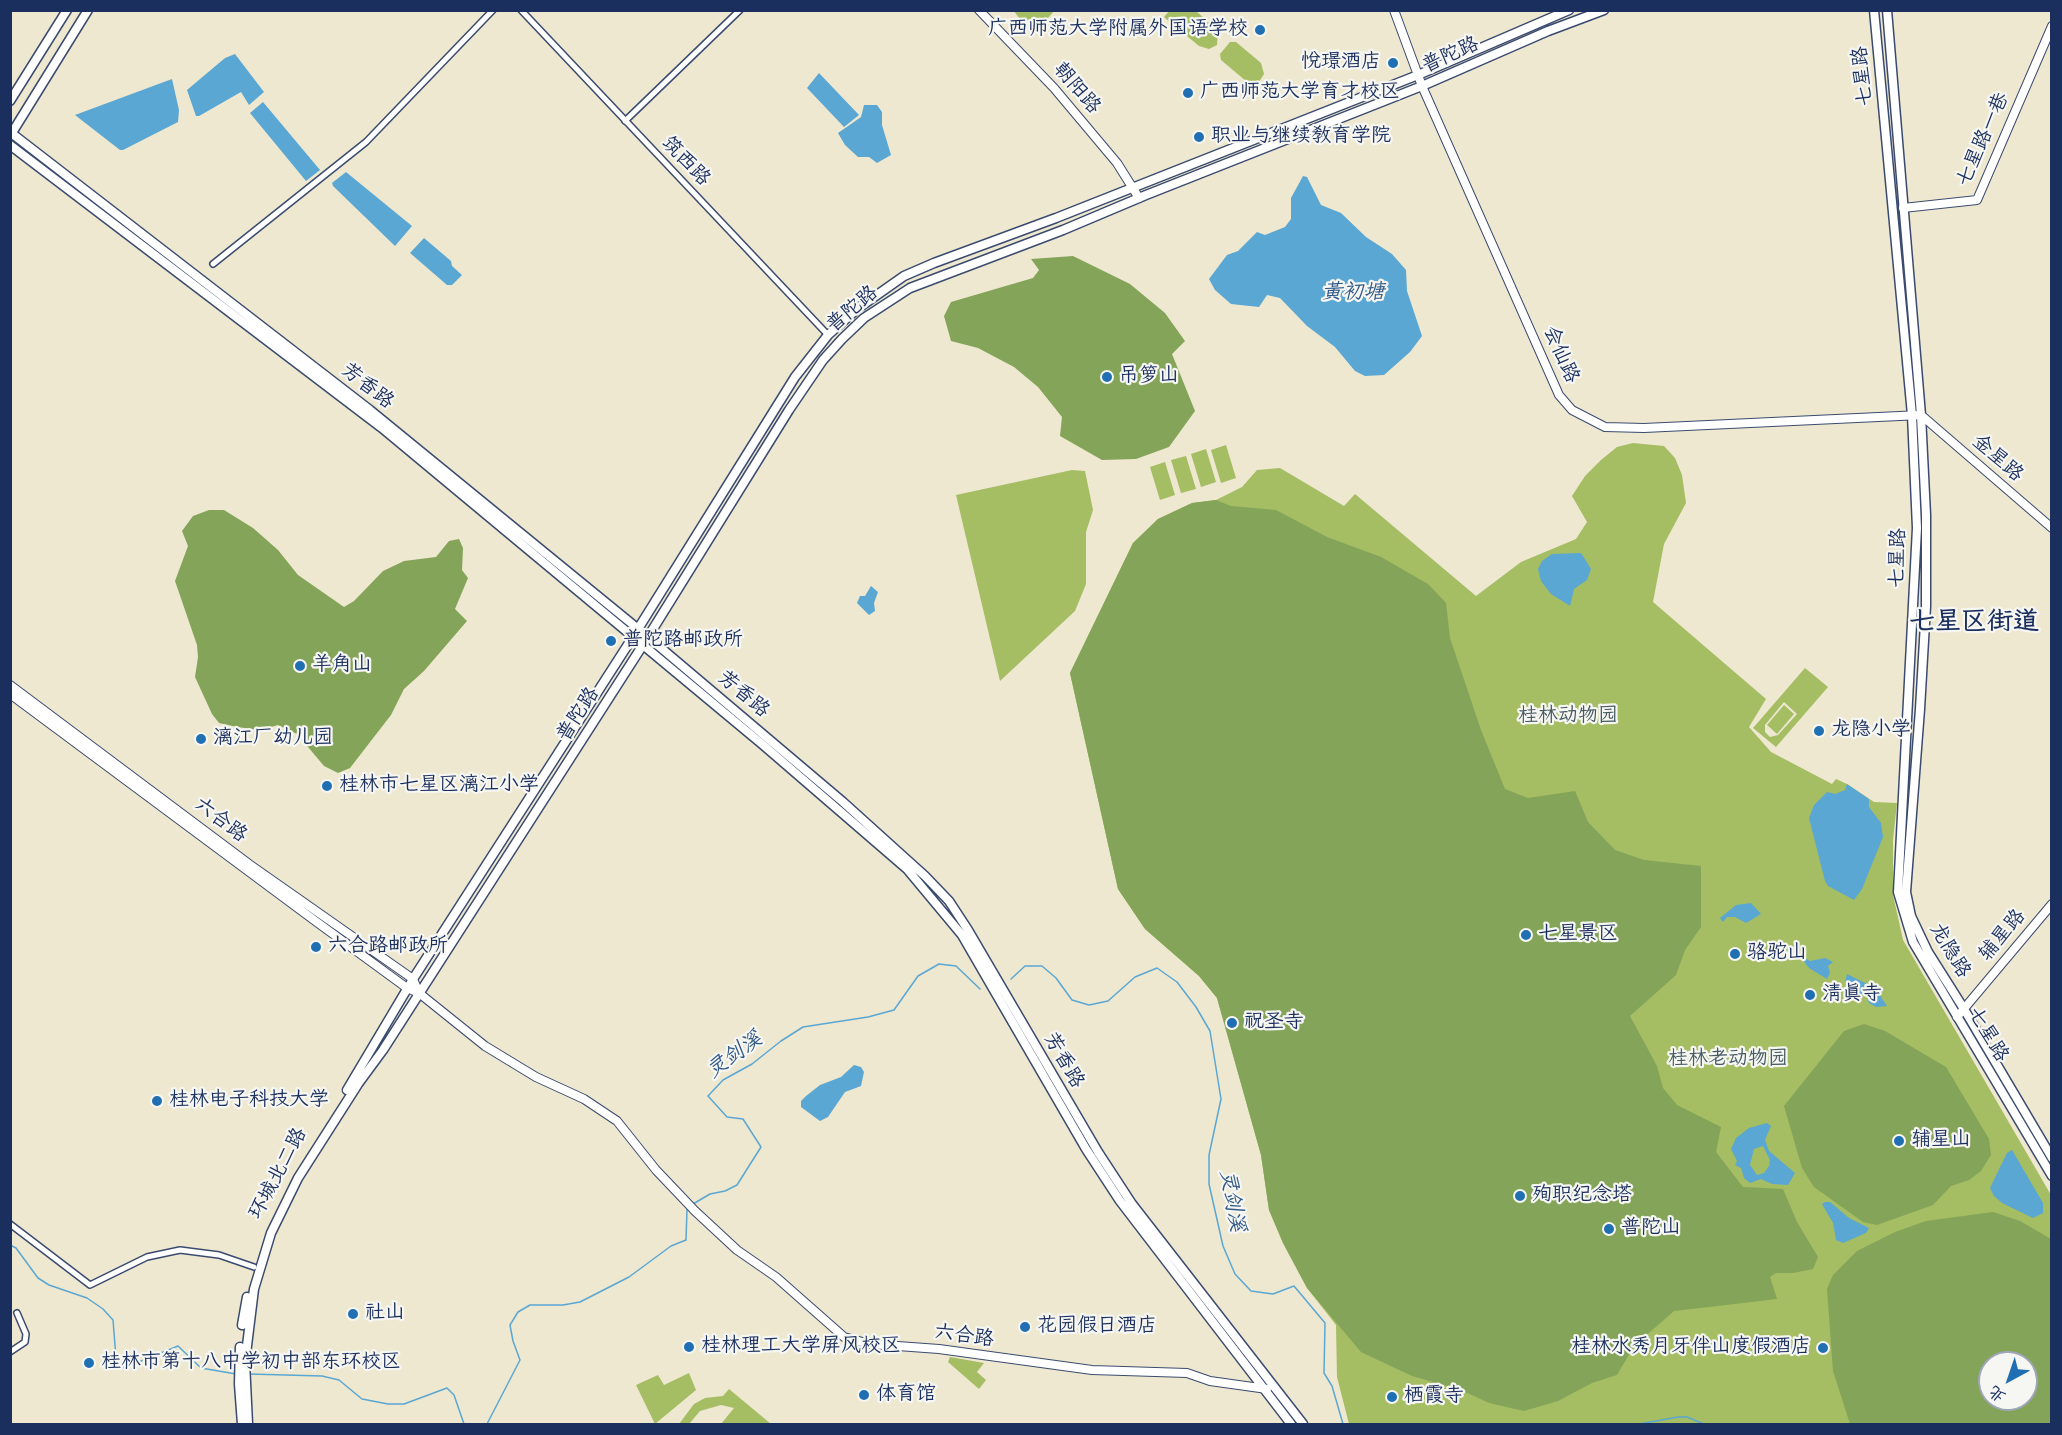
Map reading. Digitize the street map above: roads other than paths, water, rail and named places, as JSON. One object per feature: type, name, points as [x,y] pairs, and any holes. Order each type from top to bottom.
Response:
[{"type":"main road","points":[[10,101],[67,10]]},
{"type":"main road","points":[[11,134],[88,10]]},
{"type":"main road","name":"普陀路","points":[[407,988],[635,633],[795,377],[828,335],[878,292],[904,276],[1418,75],[1569,10]]},
{"type":"main road","name":"普陀路","points":[[419,993],[646,641],[806,384],[829,353],[864,318],[910,288],[1064,230],[1138,198],[1422,87],[1548,31],[1604,10]]},
{"type":"main road","name":"七星路","points":[[1872,10],[1875,21],[1926,515],[1926,606],[1906,892],[1911,916]]},
{"type":"main road","name":"七星路","points":[[1888,13],[1917,415],[1917,528],[1898,892],[1913,942],[2052,1176]]},
{"type":"main road","name":"芳香路","points":[[11,134],[370,410],[635,633]]},
{"type":"main road","name":"芳香路","points":[[10,145],[382,428],[843,802],[925,876],[949,901],[1132,1204],[1303,1425]]},
{"type":"main road","name":"芳香路","points":[[646,641],[907,868],[941,906],[962,935],[1086,1149],[1120,1201],[1291,1425]]},
{"type":"main road","name":"龙隐路","points":[[1911,916],[1928,951],[2052,1158]]},
{"type":"main road","name":"环城北二路","points":[[242,1361],[244,1312],[254,1267],[266,1231],[293,1175],[407,988]]},
{"type":"main road","name":"环城北二路","points":[[242,1361],[254,1289],[271,1233],[282,1207],[336,1118],[419,993]]},
{"type":"main road","points":[[242,1361],[242,1425]]},
{"type":"main road","points":[[242,1384],[248,1425]]},
{"type":"street","points":[[213,264],[366,142],[493,10]]},
{"type":"street","name":"筑西路","points":[[521,10],[828,335]]},
{"type":"street","points":[[625,121],[740,10]]},
{"type":"street","name":"朝阳路","points":[[979,10],[1054,88],[1134,186],[1138,198]]},
{"type":"street","name":"会仙路","points":[[1394,10],[1422,87],[1559,395],[1572,410],[1605,427],[1644,428],[1917,415]]},
{"type":"street","name":"七星路一巷","points":[[1903,208],[1977,200],[2052,26]]},
{"type":"street","name":"金星路","points":[[1917,415],[2052,528]]},
{"type":"street","name":"六合路","points":[[10,685],[267,876],[413,978]]},
{"type":"street","name":"六合路","points":[[10,694],[407,988],[419,993],[485,1046],[536,1077],[584,1099],[617,1121],[656,1170],[695,1211],[737,1250],[776,1277],[834,1330],[857,1342],[939,1349],[1092,1370],[1187,1373],[1210,1381],[1263,1390],[1274,1388]]},
{"type":"street","name":"辅星路","points":[[1957,1017],[2052,904]]},
{"type":"street","points":[[413,978],[419,993]]},
{"type":"street","points":[[10,1224],[90,1285],[138,1260],[180,1250],[219,1255],[254,1267]]},
{"type":"street","points":[[10,1352],[25,1342],[26,1334],[17,1313]]},
{"type":"water","points":[[235,54],[264,92],[249,105],[241,92],[196,116],[187,90],[225,58]]},
{"type":"water","points":[[819,73],[859,115],[844,127],[807,88]]},
{"type":"water","points":[[172,79],[179,110],[178,122],[123,150],[75,115]]},
{"type":"water","points":[[263,102],[320,170],[306,181],[250,113]]},
{"type":"water","points":[[864,105],[877,105],[882,112],[882,125],[891,155],[877,163],[869,157],[858,157],[845,145],[838,133],[861,117]]},
{"type":"water","points":[[346,172],[412,226],[395,246],[333,186],[332,183]]},
{"type":"water","name":"黄初塘","points":[[1303,176],[1307,177],[1321,205],[1341,213],[1366,237],[1392,254],[1406,270],[1407,291],[1422,336],[1410,352],[1384,375],[1365,376],[1355,371],[1335,347],[1307,326],[1280,298],[1267,295],[1259,307],[1231,304],[1215,290],[1209,279],[1227,255],[1238,251],[1257,232],[1265,235],[1285,227],[1291,219],[1291,198]]},
{"type":"water","points":[[424,238],[451,261],[452,266],[462,275],[452,285],[447,285],[410,253]]},
{"type":"water","points":[[1581,553],[1591,569],[1587,580],[1574,589],[1570,606],[1551,594],[1541,581],[1538,569],[1542,561],[1552,554]]},
{"type":"water","points":[[871,586],[878,592],[874,603],[875,611],[869,615],[857,603],[860,596],[865,596]]},
{"type":"water","points":[[1847,784],[1869,799],[1869,807],[1881,823],[1883,837],[1862,889],[1854,900],[1828,886],[1825,881],[1809,818],[1814,805],[1827,792],[1835,794],[1845,790]]},
{"type":"water","points":[[1751,903],[1761,914],[1746,923],[1735,917],[1727,917],[1723,922],[1720,918],[1736,905]]},
{"type":"water","points":[[1796,953],[1810,961],[1825,958],[1833,962],[1828,966],[1830,973],[1827,979],[1809,968],[1802,959],[1793,958]]},
{"type":"water","points":[[1847,974],[1875,988],[1887,1006],[1876,1007],[1869,1003],[1866,995],[1858,995],[1854,991],[1850,993],[1845,983]]},
{"type":"water","points":[[854,1065],[861,1067],[864,1072],[861,1086],[845,1092],[828,1117],[820,1121],[801,1107],[801,1101],[806,1096],[820,1085],[841,1077]]},
{"type":"water","points":[[1767,1123],[1771,1126],[1765,1140],[1769,1151],[1795,1173],[1788,1185],[1772,1184],[1761,1179],[1750,1183],[1744,1178],[1741,1168],[1735,1165],[1737,1161],[1731,1149],[1736,1138],[1749,1128]],"holes":[[[1763,1146],[1770,1160],[1764,1173],[1757,1175],[1750,1165],[1754,1149]]]},
{"type":"water","points":[[2012,1150],[2043,1203],[2043,1213],[2033,1218],[2002,1203],[1994,1196],[1990,1188],[2007,1153]]},
{"type":"water","points":[[1830,1202],[1849,1218],[1869,1228],[1866,1233],[1843,1243],[1836,1240],[1833,1223],[1822,1204]]},
{"type":"waterway","name":"灵剑溪","points":[[693,1204],[710,1194],[725,1191],[737,1185],[761,1147],[743,1119],[727,1117],[708,1096],[723,1080],[752,1064],[803,1027],[868,1017],[894,1010],[918,976],[939,964],[956,966],[980,989]]},
{"type":"waterway","name":"灵剑溪","points":[[1011,979],[1025,966],[1042,966],[1056,978],[1072,1000],[1089,1005],[1108,1001],[1135,977],[1157,968],[1177,982],[1196,1007],[1210,1031],[1221,1099],[1209,1155],[1209,1184],[1223,1246],[1235,1274],[1251,1291],[1273,1294],[1294,1286],[1325,1323],[1324,1373],[1332,1386],[1343,1424]]},
{"type":"waterway","name":"灵剑溪","points":[[487,1424],[520,1360],[510,1325],[518,1312],[530,1305],[563,1305],[580,1302],[629,1277],[671,1246],[686,1240],[687,1209]]},
{"type":"waterway","name":"灵剑溪","points":[[10,1245],[16,1248],[38,1278],[49,1285],[87,1298],[103,1309],[113,1320],[116,1358],[124,1368],[178,1346],[201,1368],[236,1374]]},
{"type":"waterway","name":"灵剑溪","points":[[249,1374],[322,1376],[339,1380],[362,1399],[388,1404],[404,1404],[447,1388],[454,1395],[464,1424]]},
{"type":"waterway","points":[[1639,1424],[1678,1417],[1687,1417],[1704,1424]]},
{"type":"place","name":"广西师范大学附属外国语学校","points":[[1260,30]]},
{"type":"place","name":"悦璟酒店","points":[[1393,63]]},
{"type":"place","name":"广西师范大学育才校区","points":[[1188,93]]},
{"type":"place","name":"职业与继续教育学院","points":[[1199,137]]},
{"type":"place","name":"吊箩山","points":[[1107,377]]},
{"type":"place","name":"普陀路邮政所","points":[[611,641]]},
{"type":"place","name":"羊角山","points":[[300,666]]},
{"type":"place","name":"龙隐小学","points":[[1819,731]]},
{"type":"place","name":"漓江厂幼儿园","points":[[201,739]]},
{"type":"place","name":"桂林市七星区漓江小学","points":[[327,786]]},
{"type":"place","name":"七星景区","points":[[1526,935]]},
{"type":"place","name":"六合路邮政所","points":[[316,947]]},
{"type":"place","name":"骆驼山","points":[[1735,954]]},
{"type":"place","name":"清真寺","points":[[1810,995]]},
{"type":"place","name":"祝圣寺","points":[[1232,1023]]},
{"type":"place","name":"桂林电子科技大学","points":[[157,1101]]},
{"type":"place","name":"辅星山","points":[[1899,1141]]},
{"type":"place","name":"殉职纪念塔","points":[[1520,1196]]},
{"type":"place","name":"普陀山","points":[[1609,1229]]},
{"type":"place","name":"社山","points":[[353,1314]]},
{"type":"place","name":"花园假日酒店","points":[[1025,1327]]},
{"type":"place","name":"桂林理工大学屏风校区","points":[[689,1347]]},
{"type":"place","name":"桂林水秀月牙伴山度假酒店","points":[[1823,1348]]},
{"type":"place","name":"桂林市第十八中学初中部东环校区","points":[[89,1363]]},
{"type":"place","name":"体育馆","points":[[864,1395]]},
{"type":"place","name":"栖霞寺","points":[[1392,1397]]},
{"type":"district","name":"七星区街道","points":[[1974,624]]},
{"type":"park label","name":"桂林动物园","points":[[1568,717]]},
{"type":"park label","name":"桂林老动物园","points":[[1728,1060]]}]
